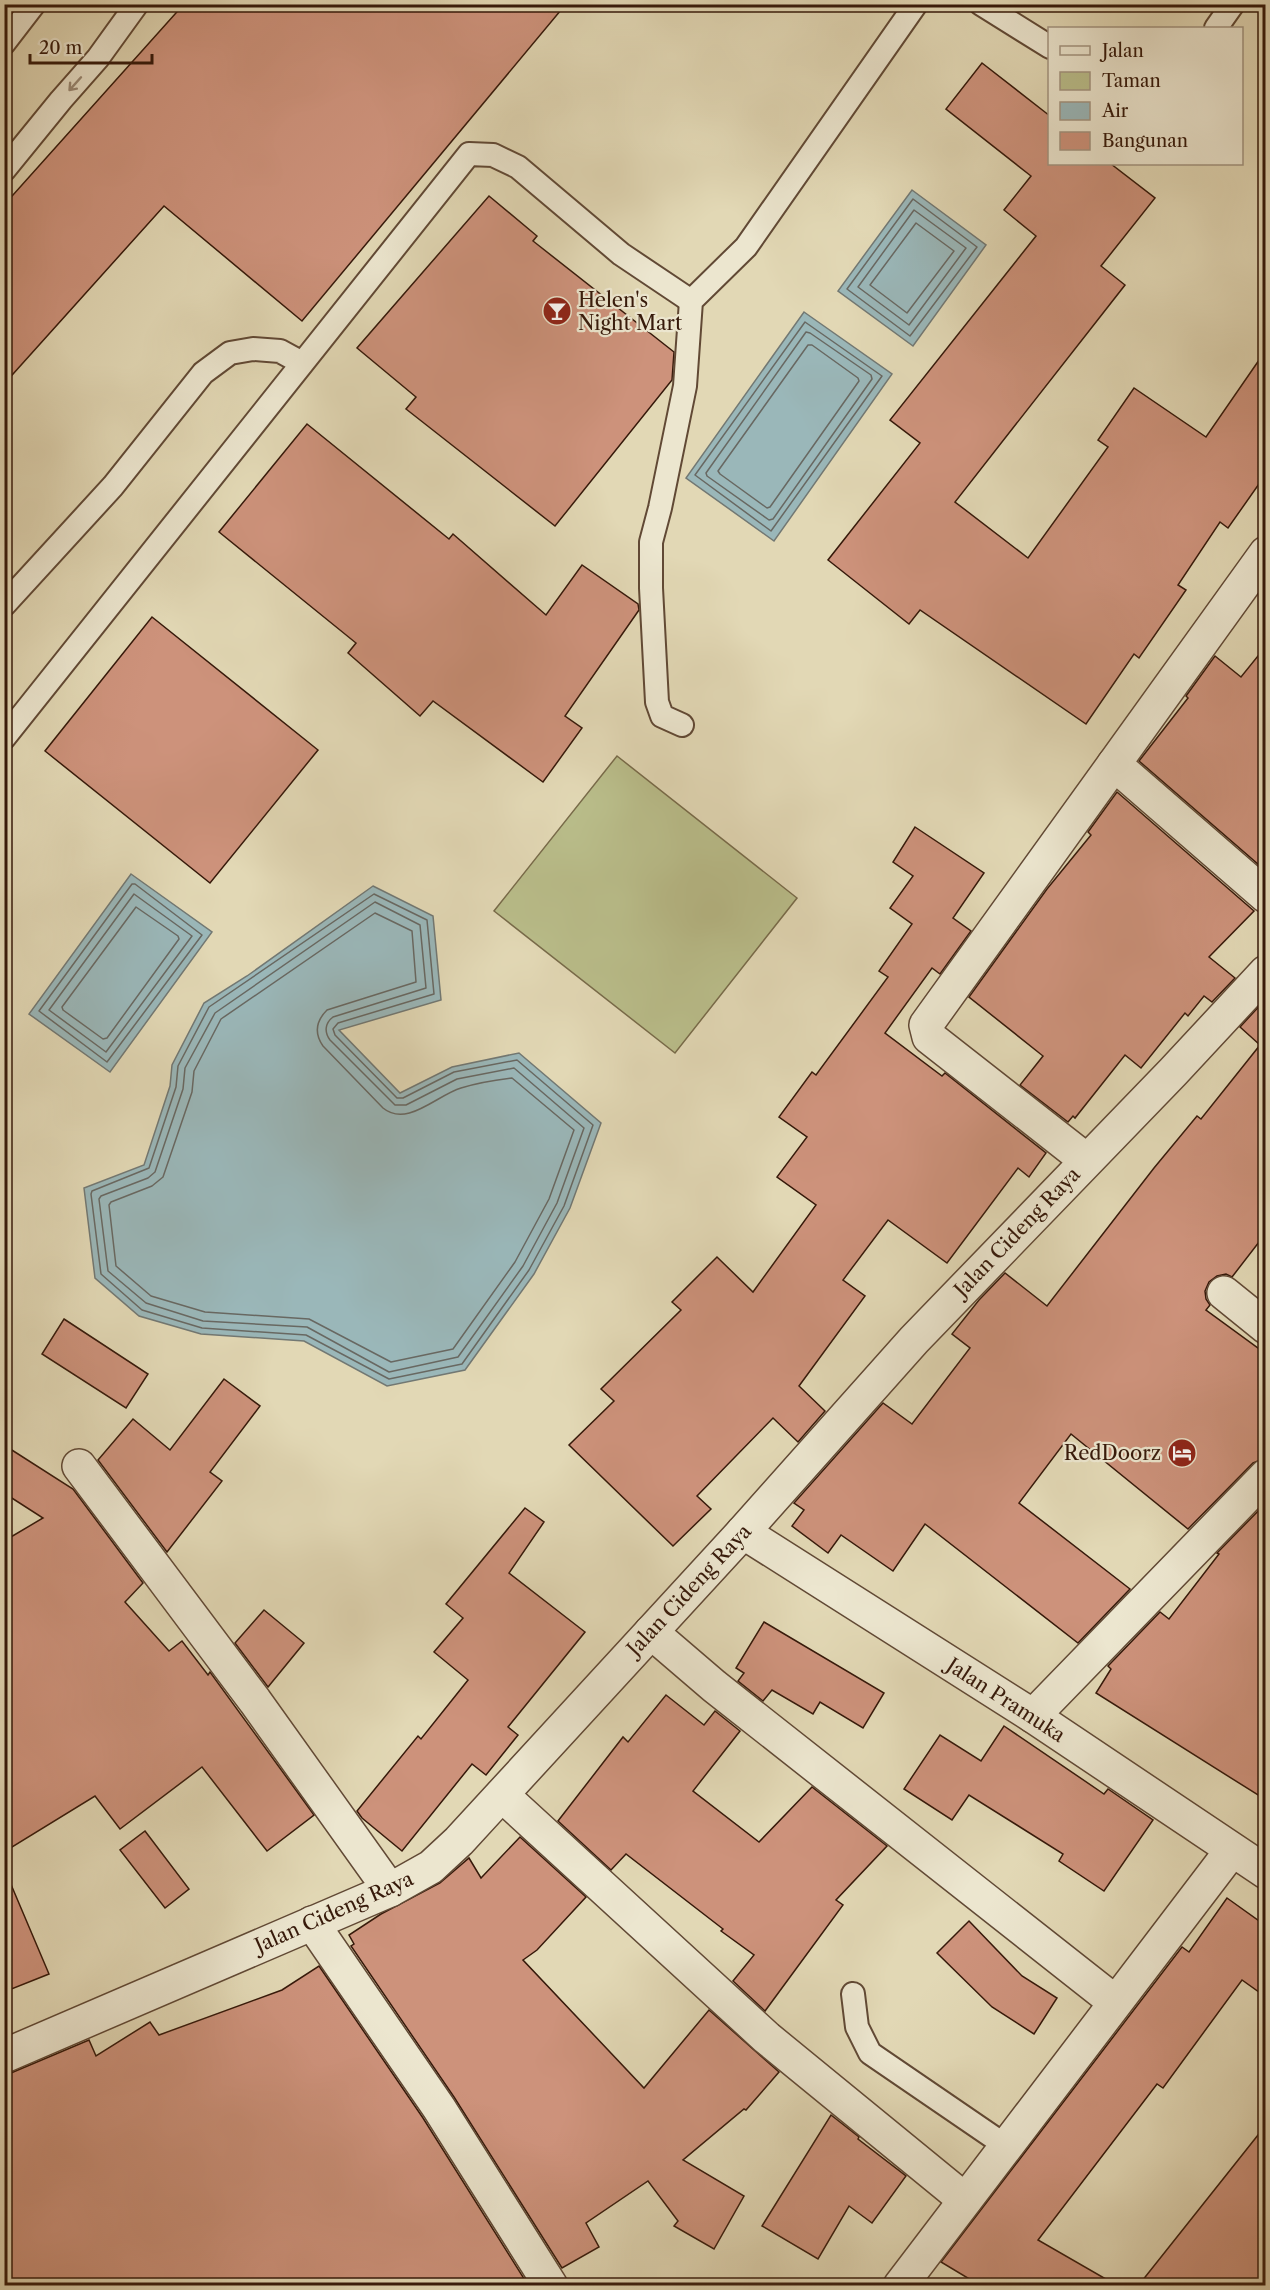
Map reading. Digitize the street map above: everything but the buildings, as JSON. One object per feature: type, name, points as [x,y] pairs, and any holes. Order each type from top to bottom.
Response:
[{"type":"street","points":[[1086,1160],[929,1037],[926,1025],[1266,553]]},
{"type":"street","points":[[1114,764],[1266,896]]},
{"type":"street","name":"Jalan Cideng Raya","points":[[4,2056],[390,1890],[430,1867],[459,1841],[743,1532],[914,1340],[1173,1072],[1266,972]]},
{"type":"street","points":[[1224,1293],[1266,1327]]},
{"type":"street","points":[[79,1466],[255,1701],[390,1890]]},
{"type":"street","points":[[1033,1716],[1266,1476]]},
{"type":"street","name":"Jalan Pramuka","points":[[743,1532],[1033,1716],[1266,1872]]},
{"type":"street","points":[[651,1632],[714,1686],[1115,2002]]},
{"type":"street","points":[[501,1795],[767,2038],[965,2200]]},
{"type":"street","points":[[909,2282],[965,2200],[1232,1850]]},
{"type":"street","points":[[312,1923],[439,2108],[551,2286]]},
{"type":"lane","points":[[4,43],[34,4]]},
{"type":"lane","points":[[4,170],[98,58],[137,4]]},
{"type":"lane","points":[[682,725],[662,716],[657,702],[651,542],[685,386],[691,301],[746,247],[916,4]]},
{"type":"lane","points":[[981,4],[1048,46]]},
{"type":"lane","points":[[1217,27],[1233,4]]},
{"type":"lane","points":[[4,738],[469,154],[493,155],[518,167],[621,254],[691,301]]},
{"type":"lane","points":[[4,605],[113,486],[204,374],[230,353],[254,349],[280,351],[302,363]]},
{"type":"lane","points":[[853,1994],[857,2027],[870,2053],[1006,2146]]},
{"type":"green space","points":[[617,756],[797,898],[675,1053],[494,911]]},
{"type":"water","points":[[912,190],[986,245],[913,346],[838,291]]},
{"type":"water","points":[[804,312],[892,374],[774,541],[686,478]]},
{"type":"water","points":[[131,874],[212,932],[110,1072],[29,1014]]},
{"type":"water","points":[[373,886],[433,916],[441,1000],[339,1030],[400,1093],[452,1067],[519,1053],[601,1123],[570,1208],[534,1274],[465,1370],[387,1386],[304,1341],[201,1334],[139,1316],[95,1278],[84,1188],[144,1165],[170,1086],[172,1065],[204,1003],[247,976]]},
{"type":"place","name":"Helen's Night Mart","points":[[557,311]]},
{"type":"place","name":"RedDoorz","points":[[1182,1453]]}]
